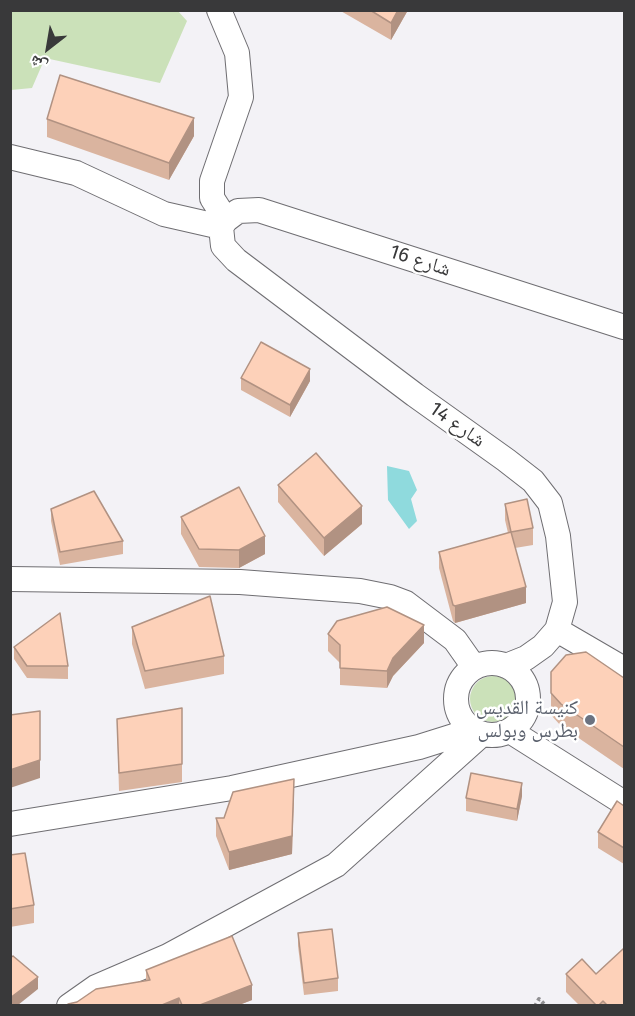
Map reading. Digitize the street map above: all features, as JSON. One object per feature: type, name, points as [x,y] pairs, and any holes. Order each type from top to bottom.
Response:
[{"type":"street","name":"شارع 14","points":[[219,10],[237,53],[241,97],[213,181],[212,198],[223,223],[223,246],[236,260],[533,481],[550,503],[558,536],[565,602],[557,630],[543,646],[526,658],[506,666]]},
{"type":"street","points":[[10,157],[76,173],[164,214],[223,223]]},
{"type":"street","name":"شارع 16","points":[[223,223],[238,211],[258,210],[624,327]]},
{"type":"street","points":[[10,579],[240,582],[360,591],[406,603],[455,640],[474,667]]},
{"type":"street","points":[[557,630],[624,669]]},
{"type":"street","points":[[10,824],[232,788],[419,747],[476,731],[491,735],[510,731],[519,724],[525,714],[528,691],[524,681],[506,666],[495,663],[474,667],[460,682],[456,701],[458,712],[476,731]]},
{"type":"street","points":[[69,1005],[96,987],[168,956],[336,865],[476,731]]},
{"type":"street","points":[[510,731],[624,803]]},
{"type":"path","points":[[535,1005],[539,999],[546,1005]]},
{"type":"green space","points":[[11,10],[178,11],[187,21],[160,83],[45,58],[32,88],[11,90]]},
{"type":"green space","points":[[493,676],[509,683],[516,699],[509,715],[493,722],[477,715],[470,699],[477,683]]},
{"type":"water","points":[[387,466],[409,471],[417,490],[411,499],[417,521],[409,529],[388,500]]},
{"type":"building","points":[[370,10],[398,10],[391,23]]},
{"type":"building","points":[[60,75],[194,118],[169,163],[47,119]]},
{"type":"building","points":[[261,342],[310,369],[290,405],[241,378]]},
{"type":"building","points":[[316,453],[362,506],[324,538],[278,485]]},
{"type":"building","points":[[239,487],[265,536],[239,550],[199,549],[181,517]]},
{"type":"building","points":[[94,491],[123,541],[60,552],[51,509]]},
{"type":"building","points":[[527,499],[533,528],[511,532],[505,504]]},
{"type":"building","points":[[511,532],[526,587],[453,605],[439,552]]},
{"type":"building","points":[[210,596],[224,656],[145,671],[132,627]]},
{"type":"building","points":[[387,607],[424,625],[393,658],[387,671],[340,668],[340,645],[328,634],[337,621]]},
{"type":"building","points":[[60,613],[68,666],[27,666],[14,647]]},
{"type":"building","name":"كنيسة القديس بطرس وبولس","points":[[586,652],[624,678],[624,747],[561,704],[551,693],[551,672],[566,655]]},
{"type":"building","points":[[182,708],[182,764],[119,773],[117,719]]},
{"type":"building","points":[[40,711],[40,760],[10,770],[10,715]]},
{"type":"building","points":[[471,773],[522,783],[517,809],[466,798]]},
{"type":"building","points":[[294,779],[292,836],[229,852],[216,818],[224,818],[233,792]]},
{"type":"building","points":[[617,801],[624,806],[624,848],[598,832]]},
{"type":"building","points":[[25,853],[34,905],[10,909],[10,855]]},
{"type":"building","points":[[332,929],[338,978],[304,983],[298,933]]},
{"type":"building","points":[[232,936],[252,985],[200,1005],[182,1005],[179,998],[162,1005],[68,1004],[77,1002],[96,989],[150,980],[146,970]]},
{"type":"building","points":[[623,949],[624,1005],[607,1005],[603,1001],[596,1005],[566,974],[582,959],[596,974]]},
{"type":"building","points":[[13,956],[38,977],[10,998],[10,958]]},
{"type":"place","name":"كنيسة القديس بطرس وبولس","points":[[590,720]]}]
